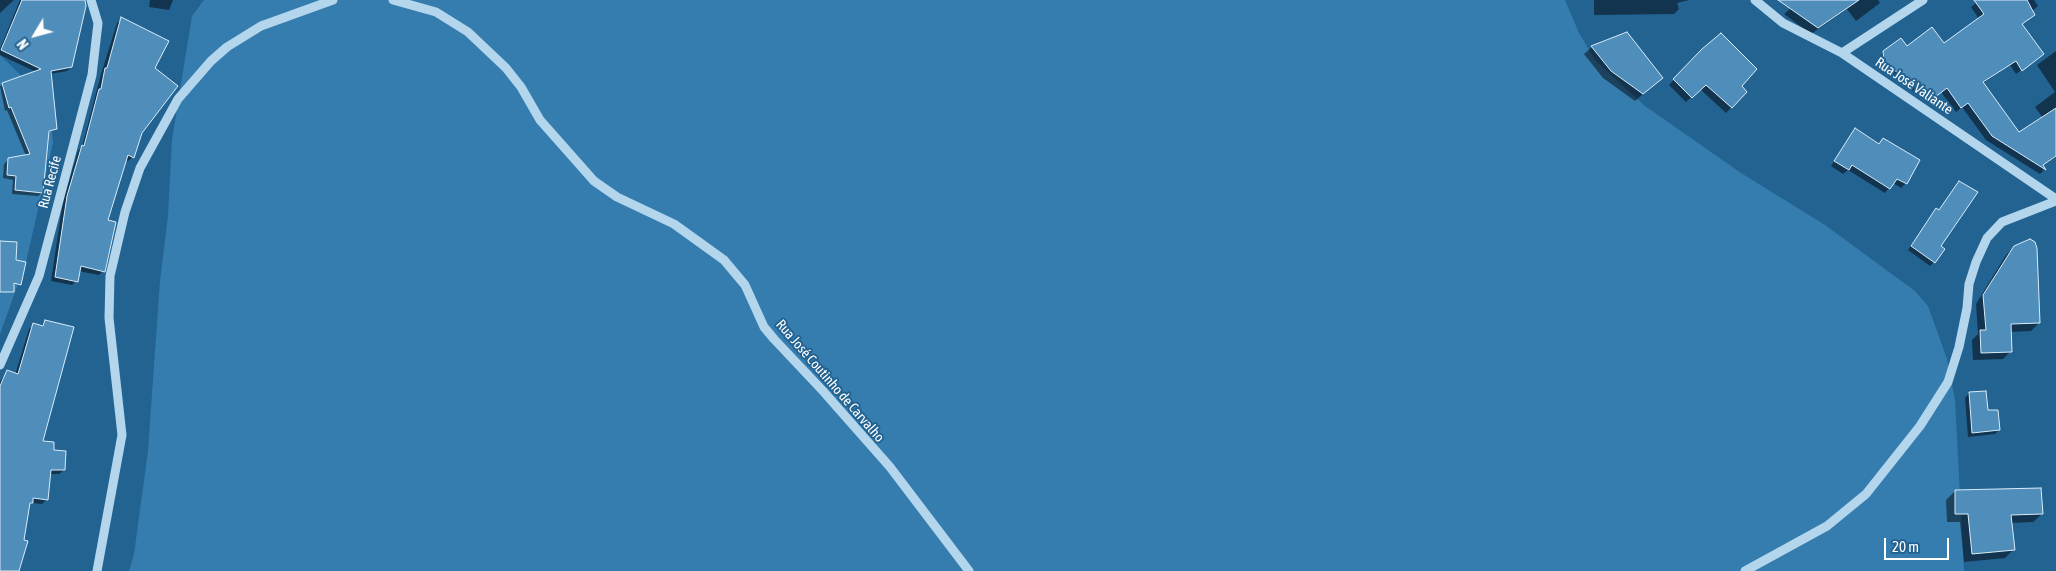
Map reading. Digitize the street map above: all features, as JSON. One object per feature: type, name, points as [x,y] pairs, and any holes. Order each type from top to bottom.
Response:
[{"type":"street","name":"Rua Recife","points":[[0,365],[39,276],[92,75],[98,23],[91,0]]},
{"type":"street","points":[[97,571],[122,435],[109,318],[110,276],[125,212],[140,168],[178,99],[211,61],[227,47],[261,26],[333,0]]},
{"type":"street","name":"Rua José Coutinho de Carvalho","points":[[393,0],[436,12],[468,32],[506,68],[521,87],[540,120],[594,181],[617,197],[674,224],[724,260],[745,285],[764,327],[779,346],[823,391],[867,444],[890,467],[969,571]]},
{"type":"street","name":"Rua José Valiante","points":[[1755,0],[1783,23],[1842,53],[2056,200]]},
{"type":"street","points":[[1842,53],[1923,0]]},
{"type":"street","points":[[1745,571],[1827,526],[1848,511],[1871,487],[1920,426],[1948,382],[1967,308],[1967,294],[1976,262],[1987,238],[2002,222],[2056,200]]},
{"type":"shaded area","points":[[204,0],[1565,0],[1579,33],[1595,60],[1645,106],[1741,173],[1825,225],[1915,291],[1928,306],[1947,359],[1955,400],[1964,571],[129,571],[134,554],[148,451],[160,281],[168,216],[172,140],[192,16]]},
{"type":"shaded area","points":[[0,55],[31,85],[51,121],[53,143],[26,262],[0,334]]},
{"type":"building","points":[[22,0],[85,0],[86,6],[72,67],[51,71],[57,129],[49,131],[43,193],[15,190],[16,176],[7,175],[8,158],[30,154],[11,107],[9,108],[2,83],[41,69],[1,50]]},
{"type":"building","points":[[1778,0],[1859,0],[1818,28]]},
{"type":"building","points":[[1974,0],[2027,0],[2035,15],[2022,24],[2044,54],[2022,71],[2016,61],[1983,82],[2019,132],[2056,108],[2056,156],[2043,165],[2046,170],[1992,136],[1968,103],[1961,108],[1947,88],[1934,98],[1884,63],[1883,51],[1901,38],[1907,46],[1932,27],[1944,43],[1984,14]]},
{"type":"building","points":[[121,17],[169,41],[155,68],[178,86],[142,133],[134,158],[128,155],[108,220],[116,222],[105,272],[81,266],[78,282],[55,277],[67,196],[82,145],[84,146]]},
{"type":"building","points":[[1627,32],[1663,78],[1643,94],[1611,71],[1591,46]]},
{"type":"building","points":[[1721,33],[1757,69],[1742,86],[1747,92],[1732,108],[1706,85],[1692,98],[1673,79],[1702,49]]},
{"type":"building","points":[[1855,128],[1879,144],[1883,138],[1920,160],[1907,184],[1897,179],[1890,189],[1852,165],[1849,170],[1834,161]]},
{"type":"building","points":[[1959,181],[1978,192],[1941,246],[1945,249],[1935,263],[1911,246],[1936,208],[1939,210]]},
{"type":"building","points":[[2030,239],[2035,242],[2037,248],[2040,323],[2011,324],[2012,352],[1981,353],[1980,330],[1986,330],[1983,295],[2014,246]]},
{"type":"building","points":[[0,241],[17,242],[16,260],[26,262],[21,285],[14,283],[14,292],[0,292]]},
{"type":"building","points":[[45,320],[74,327],[43,441],[54,442],[54,450],[66,451],[65,470],[51,470],[48,500],[33,498],[33,503],[30,503],[24,540],[28,541],[19,571],[0,571],[0,386],[7,370],[18,374],[33,323],[43,326]]},
{"type":"building","points":[[1986,391],[1988,410],[1998,410],[2000,430],[1972,433],[1969,392]]},
{"type":"building","points":[[2041,488],[2043,514],[2011,515],[2015,550],[1972,554],[1968,514],[1955,514],[1955,490]]}]
